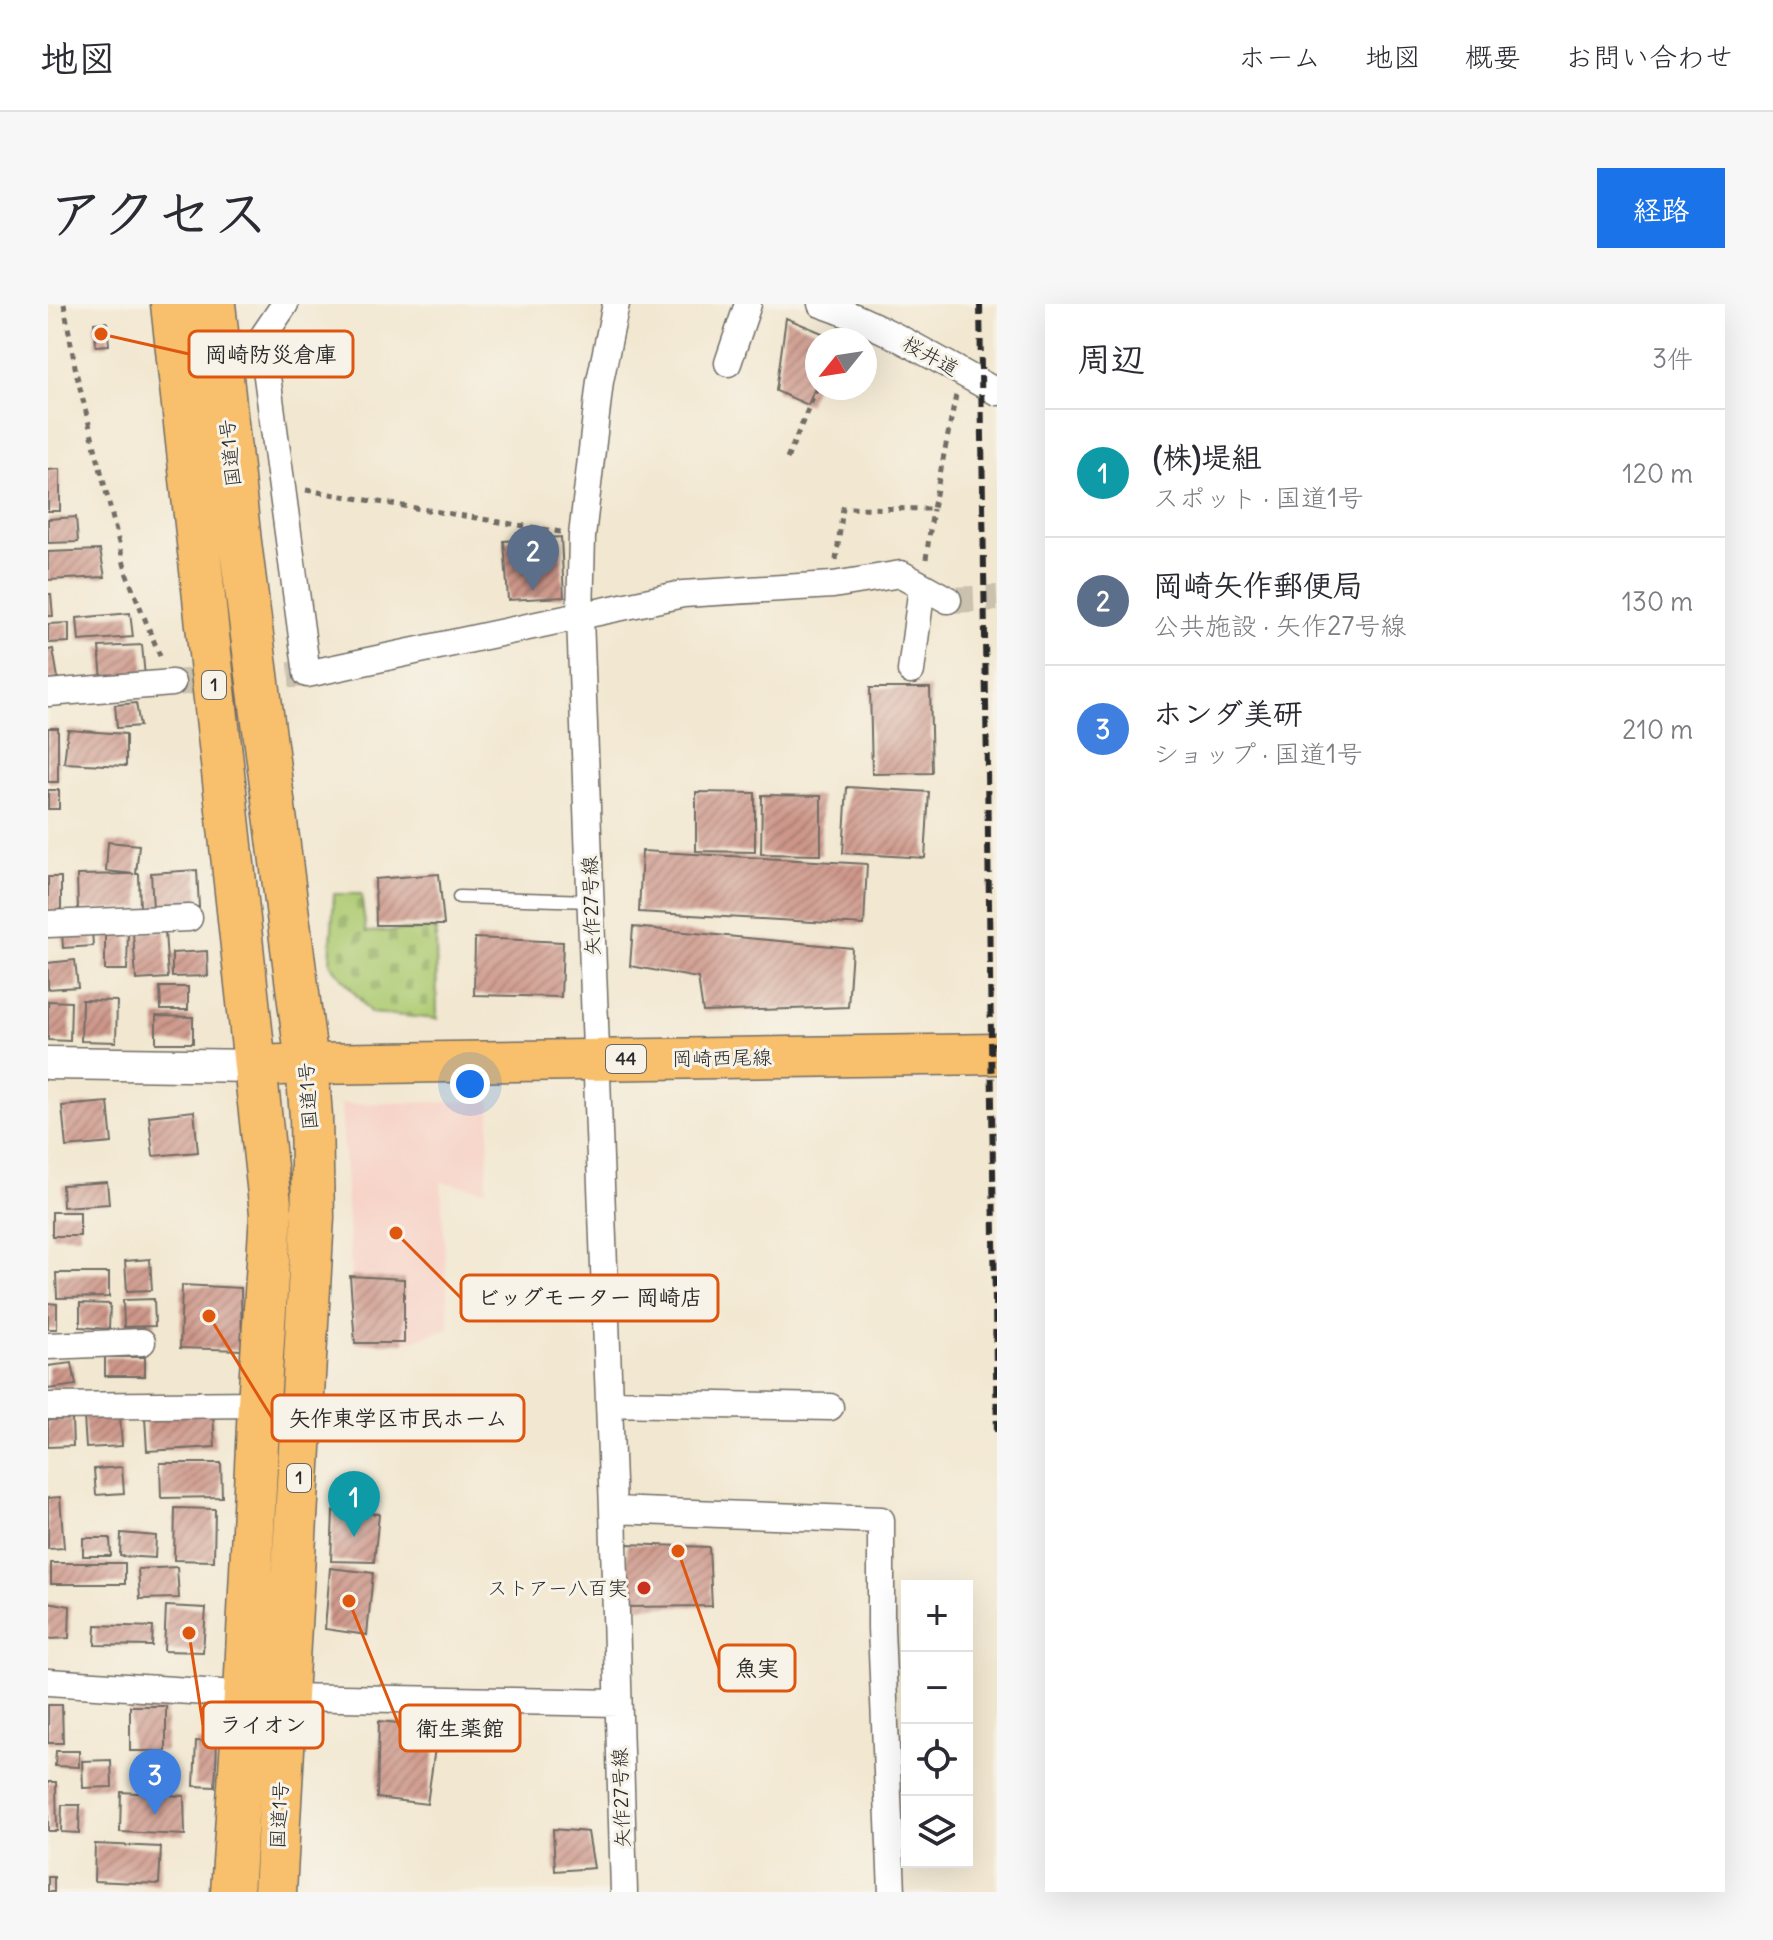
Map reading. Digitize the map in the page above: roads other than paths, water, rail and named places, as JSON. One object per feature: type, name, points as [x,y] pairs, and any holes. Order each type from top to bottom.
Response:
[{"type":"highway","name":"国道1号","points":[[172,304],[271,1213],[232,1892]]},
{"type":"highway","name":"国道1号","points":[[214,304],[311,1117],[313,1217],[275,1892]]},
{"type":"main road","name":"岡崎西尾線","points":[[256,1066],[997,1054]]},
{"type":"street","points":[[285,304],[264,335],[266,369],[307,674],[683,594],[833,585],[901,574],[948,600]]},
{"type":"street","name":"矢作27号線","points":[[616,304],[600,381],[582,536],[580,617],[624,1892]]},
{"type":"street","points":[[728,363],[748,304]]},
{"type":"street","name":"桜井道","points":[[821,304],[848,313],[997,392]]},
{"type":"street","points":[[911,671],[922,586]]},
{"type":"street","points":[[48,693],[172,683]]},
{"type":"street","points":[[48,924],[189,918]]},
{"type":"street","points":[[48,1063],[256,1066]]},
{"type":"street","points":[[48,1346],[142,1342]]},
{"type":"street","points":[[609,1403],[830,1407]]},
{"type":"street","points":[[48,1406],[259,1404]]},
{"type":"street","points":[[613,1510],[881,1520],[881,1628],[892,1892]]},
{"type":"street","points":[[48,1682],[286,1697],[618,1703]]},
{"type":"lane","points":[[459,897],[591,901]]},
{"type":"tunnel","points":[[948,600],[997,598]]},
{"type":"tunnel","points":[[172,683],[307,674]]},
{"type":"railway","points":[[980,304],[997,1437]]},
{"type":"place","name":"岡崎防災倉庫","points":[[101,334]]},
{"type":"place","name":"岡崎矢作郵便局","points":[[533,591]]},
{"type":"place","name":"ビッグモーター 岡崎店","points":[[396,1233]]},
{"type":"place","name":"矢作東学区市民ホーム","points":[[209,1316]]},
{"type":"place","name":"(株)堤組","points":[[354,1537]]},
{"type":"place","name":"魚実","points":[[678,1551]]},
{"type":"place","name":"ストアー八百実","points":[[644,1588]]},
{"type":"place","name":"衛生薬館","points":[[349,1601]]},
{"type":"place","name":"ライオン","points":[[189,1633]]},
{"type":"place","name":"ホンダ美研","points":[[155,1815]]}]
